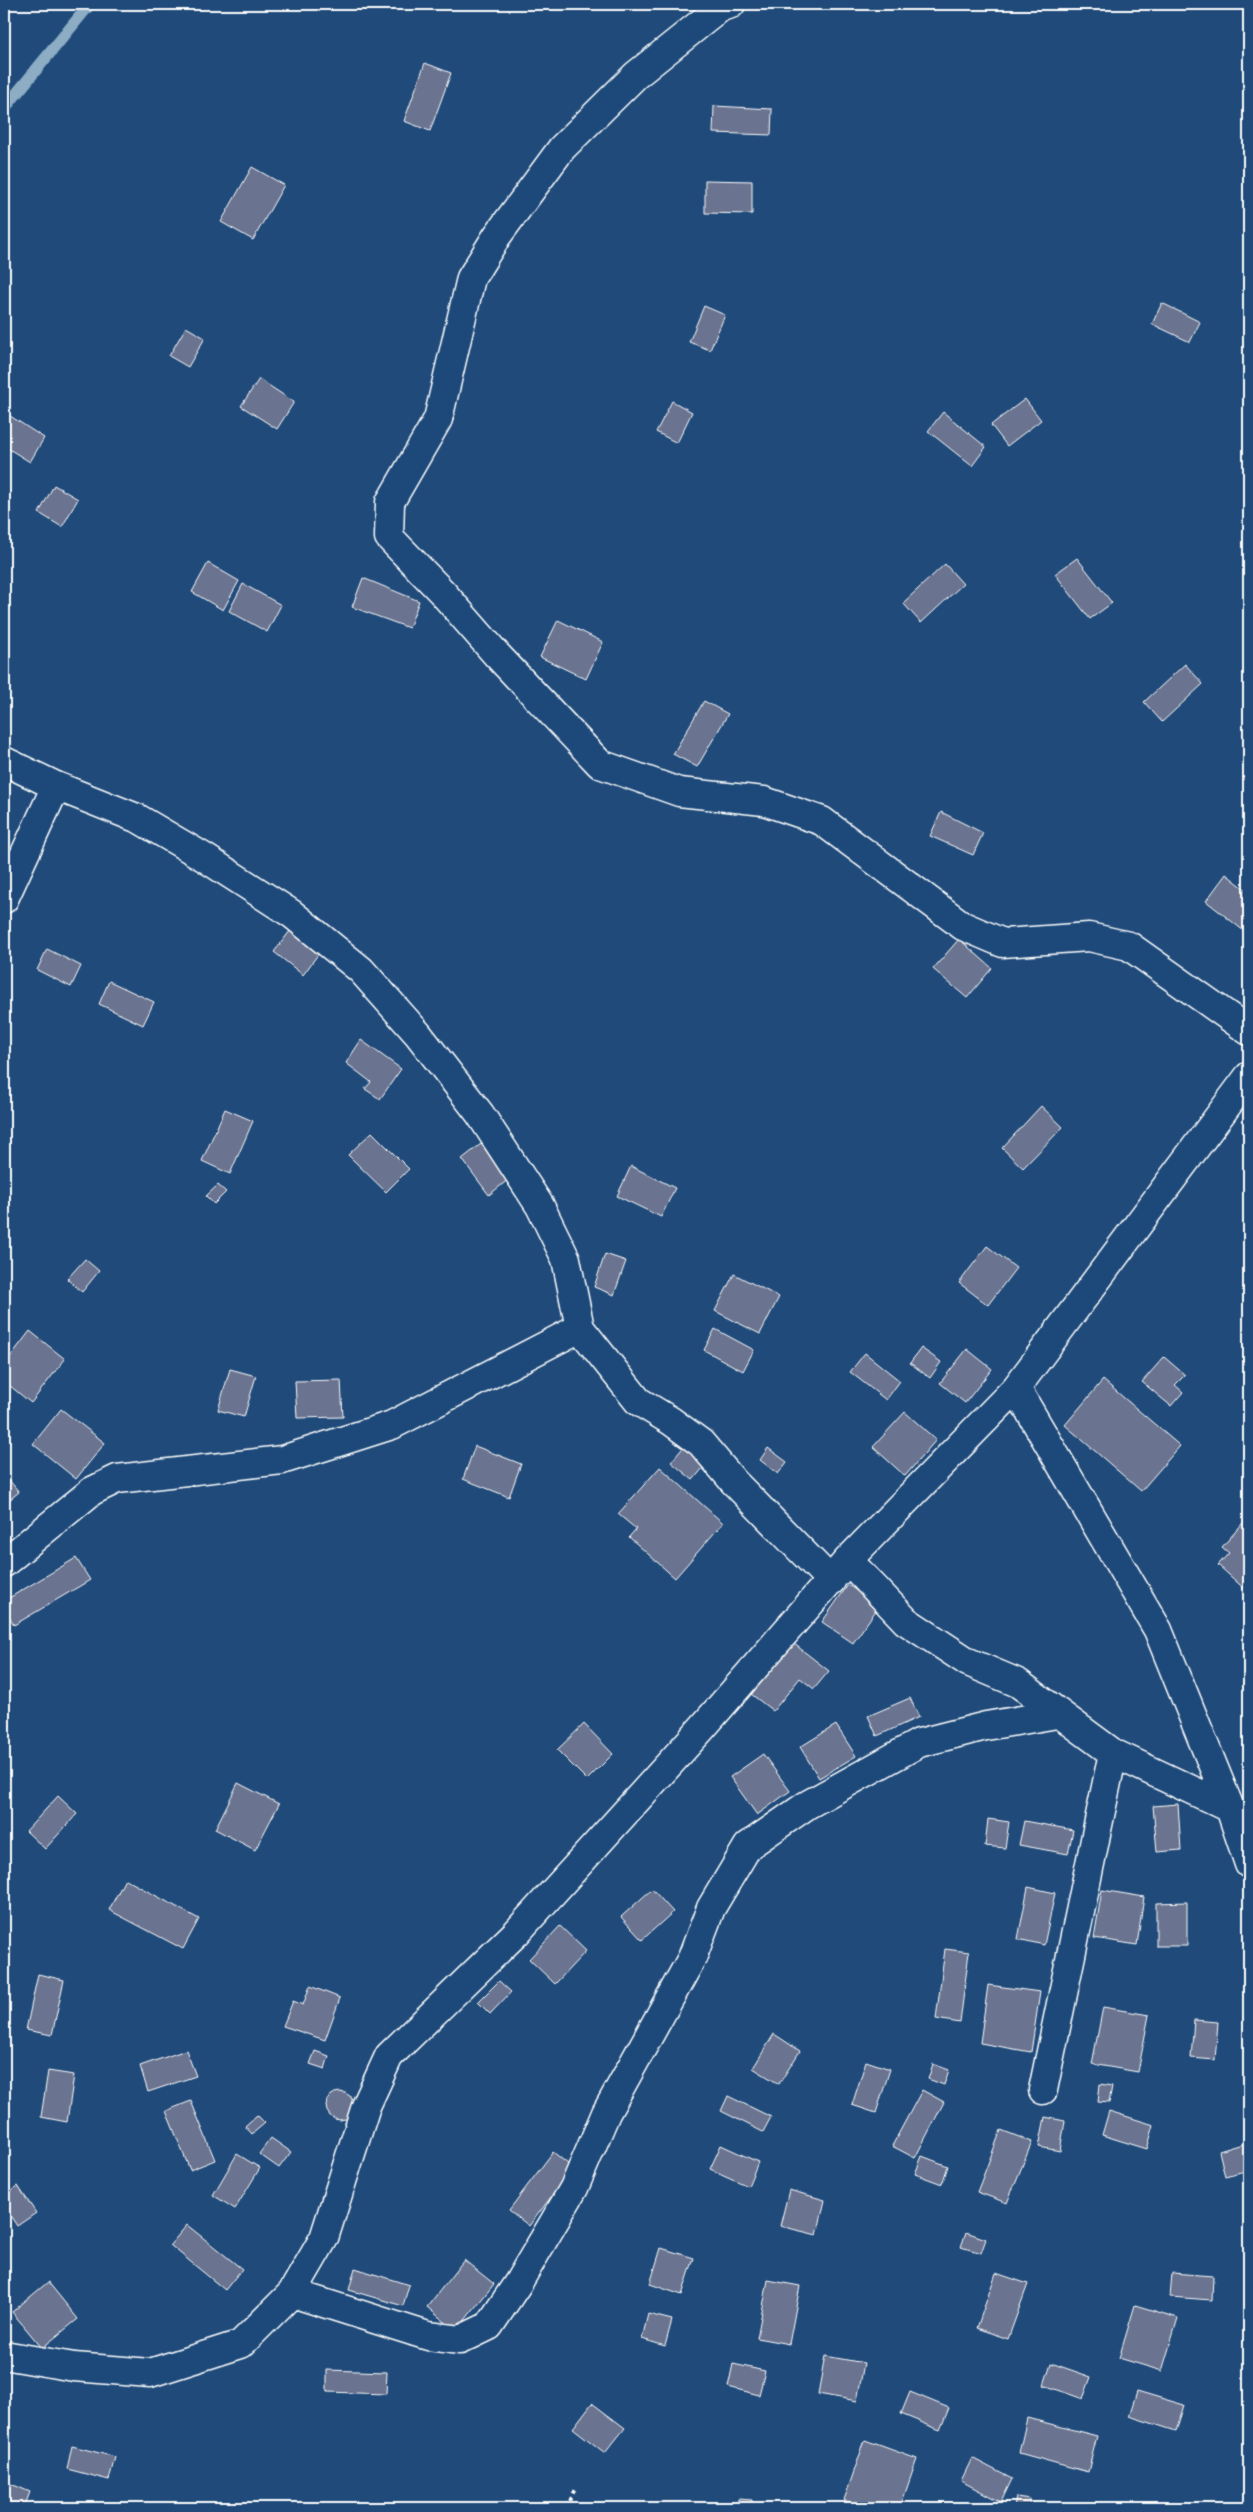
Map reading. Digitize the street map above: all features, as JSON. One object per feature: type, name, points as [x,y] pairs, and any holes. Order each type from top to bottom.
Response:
[{"type":"street","points":[[731,4],[721,7],[636,75],[562,148],[498,236],[471,278],[438,419],[390,502],[389,537],[600,764],[679,792],[764,801],[822,822],[963,926],[1004,943],[1089,937],[1129,946],[1249,1031]]},
{"type":"street","points":[[4,761],[56,786],[139,819],[202,856],[292,914],[361,970],[418,1034],[480,1114],[540,1206],[566,1259],[580,1328],[638,1401],[671,1421],[701,1444],[734,1482],[831,1581]]},
{"type":"street","points":[[4,899],[56,786]]},
{"type":"street","points":[[4,2355],[74,2367],[150,2373],[241,2344],[292,2293],[324,2238],[366,2106],[389,2056],[516,1933],[702,1728],[848,1560],[1016,1388],[1249,1076]]},
{"type":"street","points":[[4,1563],[92,1491],[117,1479],[282,1460],[383,1428],[580,1328]]},
{"type":"street","points":[[1016,1388],[1158,1630],[1247,1846]]},
{"type":"street","points":[[848,1560],[906,1621],[968,1662],[1018,1683],[1057,1714],[1113,1753],[1230,1808]]},
{"type":"street","points":[[292,2293],[428,2336],[460,2340],[489,2326],[518,2283],[574,2188],[606,2113],[692,1958],[711,1908],[748,1846],[807,1804],[919,1743],[986,1726],[1057,1714]]},
{"type":"street","points":[[1043,2090],[1113,1753]]},
{"type":"path","points":[[566,2508],[575,2490]]},
{"type":"building","points":[[425,63],[451,73],[430,131],[404,121]]},
{"type":"building","points":[[714,106],[772,109],[771,135],[713,133]]},
{"type":"building","points":[[252,167],[284,185],[253,240],[221,222]]},
{"type":"building","points":[[705,180],[752,181],[752,214],[705,213]]},
{"type":"building","points":[[1162,303],[1200,322],[1190,342],[1152,324]]},
{"type":"building","points":[[704,306],[725,315],[710,350],[689,342]]},
{"type":"building","points":[[186,327],[205,338],[188,367],[169,356]]},
{"type":"building","points":[[259,379],[294,402],[277,429],[241,406]]},
{"type":"building","points":[[1025,399],[1041,420],[1007,446],[991,425]]},
{"type":"building","points":[[672,401],[692,412],[677,443],[656,432]]},
{"type":"building","points":[[4,412],[44,438],[30,462],[4,446]]},
{"type":"building","points":[[943,412],[986,447],[972,466],[928,431]]},
{"type":"building","points":[[54,485],[78,499],[62,527],[39,513]]},
{"type":"building","points":[[1077,558],[1112,603],[1090,619],[1055,574]]},
{"type":"building","points":[[208,563],[239,581],[223,610],[192,592]]},
{"type":"building","points":[[945,564],[963,584],[921,623],[903,603]]},
{"type":"building","points":[[363,578],[419,601],[409,628],[352,607]]},
{"type":"building","points":[[243,584],[281,605],[267,632],[229,611]]},
{"type":"building","points":[[558,620],[603,642],[586,679],[540,657]]},
{"type":"building","points":[[1185,664],[1203,684],[1162,722],[1144,702]]},
{"type":"building","points":[[704,701],[728,714],[697,767],[673,754]]},
{"type":"building","points":[[941,812],[983,833],[973,855],[930,836]]},
{"type":"building","points":[[1226,874],[1249,892],[1249,935],[1206,901]]},
{"type":"building","points":[[290,931],[319,953],[303,975],[274,952]]},
{"type":"building","points":[[959,939],[992,968],[967,998],[933,969]]},
{"type":"building","points":[[47,949],[81,966],[71,987],[37,970]]},
{"type":"building","points":[[109,981],[154,1002],[143,1025],[99,1004]]},
{"type":"building","points":[[361,1040],[401,1069],[380,1099],[365,1089],[371,1082],[346,1063]]},
{"type":"building","points":[[1041,1106],[1063,1127],[1023,1168],[1002,1148]]},
{"type":"building","points":[[225,1109],[253,1121],[230,1174],[202,1161]]},
{"type":"building","points":[[372,1132],[409,1169],[386,1192],[348,1155]]},
{"type":"building","points":[[481,1144],[509,1179],[489,1195],[462,1159]]},
{"type":"building","points":[[631,1166],[675,1188],[661,1217],[617,1196]]},
{"type":"building","points":[[218,1185],[226,1192],[214,1204],[206,1196]]},
{"type":"building","points":[[987,1246],[1016,1268],[988,1305],[959,1283]]},
{"type":"building","points":[[605,1254],[626,1261],[614,1295],[594,1287]]},
{"type":"building","points":[[85,1259],[99,1271],[82,1292],[67,1279]]},
{"type":"building","points":[[734,1274],[779,1297],[760,1334],[715,1311]]},
{"type":"building","points":[[715,1329],[754,1350],[743,1371],[704,1350]]},
{"type":"building","points":[[30,1331],[65,1359],[31,1403],[4,1381],[4,1365]]},
{"type":"building","points":[[921,1348],[941,1362],[930,1378],[910,1363]]},
{"type":"building","points":[[967,1349],[992,1369],[965,1403],[940,1383]]},
{"type":"building","points":[[865,1353],[900,1381],[886,1400],[850,1372]]},
{"type":"building","points":[[1164,1357],[1185,1375],[1175,1385],[1183,1392],[1171,1406],[1142,1382]]},
{"type":"building","points":[[230,1369],[256,1376],[244,1417],[218,1410]]},
{"type":"building","points":[[341,1380],[343,1417],[297,1418],[295,1381]]},
{"type":"building","points":[[1103,1380],[1180,1446],[1141,1491],[1065,1425]]},
{"type":"building","points":[[61,1409],[105,1443],[76,1479],[33,1444]]},
{"type":"building","points":[[905,1412],[936,1440],[905,1476],[873,1447]]},
{"type":"building","points":[[687,1443],[708,1462],[693,1480],[671,1462]]},
{"type":"building","points":[[475,1446],[521,1464],[509,1497],[463,1479]]},
{"type":"building","points":[[768,1448],[787,1462],[778,1474],[760,1460]]},
{"type":"building","points":[[660,1467],[723,1523],[675,1578],[629,1537],[636,1529],[618,1514]]},
{"type":"building","points":[[4,1474],[19,1492],[8,1501],[4,1496]]},
{"type":"building","points":[[1249,1516],[1249,1593],[1218,1565],[1229,1553],[1222,1547]]},
{"type":"building","points":[[76,1558],[90,1580],[14,1625],[4,1607],[4,1601]]},
{"type":"building","points":[[848,1585],[879,1606],[853,1643],[822,1622]]},
{"type":"building","points":[[793,1643],[829,1671],[814,1689],[800,1678],[773,1711],[751,1694]]},
{"type":"building","points":[[910,1698],[919,1717],[877,1736],[868,1716]]},
{"type":"building","points":[[584,1724],[613,1754],[587,1780],[557,1750]]},
{"type":"building","points":[[836,1725],[856,1756],[819,1778],[800,1747]]},
{"type":"building","points":[[763,1754],[790,1791],[757,1815],[730,1777]]},
{"type":"building","points":[[238,1783],[279,1804],[255,1850],[215,1829]]},
{"type":"building","points":[[58,1796],[77,1814],[45,1849],[26,1831]]},
{"type":"building","points":[[1178,1804],[1181,1850],[1157,1852],[1153,1806]]},
{"type":"building","points":[[988,1819],[1009,1822],[1005,1848],[985,1846]]},
{"type":"building","points":[[1024,1821],[1073,1830],[1068,1854],[1019,1845]]},
{"type":"building","points":[[125,1879],[199,1919],[183,1949],[109,1910]]},
{"type":"building","points":[[1028,1887],[1055,1893],[1044,1945],[1018,1939]]},
{"type":"building","points":[[652,1889],[673,1912],[642,1940],[621,1917]]},
{"type":"building","points":[[1102,1890],[1144,1897],[1137,1945],[1094,1938]]},
{"type":"building","points":[[1187,1902],[1187,1946],[1156,1946],[1156,1903]]},
{"type":"building","points":[[560,1926],[586,1951],[555,1984],[529,1959]]},
{"type":"building","points":[[945,1949],[969,1952],[960,2023],[936,2019]]},
{"type":"building","points":[[38,1974],[64,1980],[52,2035],[26,2030]]},
{"type":"building","points":[[499,1981],[511,1992],[490,2014],[478,2002]]},
{"type":"building","points":[[988,1985],[1040,1992],[1031,2052],[980,2043]]},
{"type":"building","points":[[310,1986],[340,1998],[325,2040],[283,2026],[293,2001],[303,2005]]},
{"type":"building","points":[[1103,2007],[1149,2015],[1138,2072],[1092,2064]]},
{"type":"building","points":[[1194,2020],[1218,2022],[1215,2060],[1191,2058]]},
{"type":"building","points":[[774,2034],[800,2051],[779,2084],[753,2068]]},
{"type":"building","points":[[186,2050],[196,2076],[148,2092],[140,2066]]},
{"type":"building","points":[[315,2051],[329,2056],[325,2069],[310,2064]]},
{"type":"building","points":[[866,2061],[890,2069],[876,2113],[852,2105]]},
{"type":"building","points":[[933,2064],[949,2070],[944,2085],[928,2079]]},
{"type":"building","points":[[48,2071],[74,2075],[67,2122],[41,2117]]},
{"type":"building","points":[[1100,2084],[1112,2086],[1109,2103],[1098,2102]]},
{"type":"building","points":[[922,2090],[944,2102],[915,2158],[892,2146]]},
{"type":"building","points":[[340,2092],[350,2096],[354,2106],[350,2116],[340,2120],[330,2116],[326,2106],[330,2096]]},
{"type":"building","points":[[728,2096],[771,2117],[763,2132],[721,2111]]},
{"type":"building","points":[[191,2101],[215,2160],[190,2170],[166,2111]]},
{"type":"building","points":[[1109,2111],[1154,2125],[1147,2149],[1102,2135]]},
{"type":"building","points":[[257,2115],[265,2123],[252,2134],[245,2126]]},
{"type":"building","points":[[1045,2117],[1065,2121],[1060,2151],[1039,2147]]},
{"type":"building","points":[[1001,2130],[1032,2142],[1007,2203],[977,2192]]},
{"type":"building","points":[[271,2138],[291,2152],[279,2168],[259,2154]]},
{"type":"building","points":[[1249,2142],[1249,2170],[1225,2176],[1219,2151]]},
{"type":"building","points":[[721,2145],[758,2162],[748,2186],[710,2169]]},
{"type":"building","points":[[553,2152],[573,2168],[529,2226],[509,2210]]},
{"type":"building","points":[[237,2154],[260,2168],[235,2209],[213,2195]]},
{"type":"building","points":[[922,2156],[948,2166],[942,2184],[915,2174]]},
{"type":"building","points":[[18,2186],[36,2213],[17,2226],[4,2206],[4,2196]]},
{"type":"building","points":[[789,2190],[825,2200],[817,2235],[780,2226]]},
{"type":"building","points":[[187,2225],[242,2269],[225,2290],[170,2245]]},
{"type":"building","points":[[966,2232],[986,2239],[981,2253],[961,2247]]},
{"type":"building","points":[[661,2248],[694,2258],[682,2295],[650,2284]]},
{"type":"building","points":[[464,2260],[494,2284],[456,2331],[427,2307]]},
{"type":"building","points":[[355,2268],[409,2285],[403,2306],[349,2290]]},
{"type":"building","points":[[996,2273],[1028,2284],[1008,2339],[977,2328]]},
{"type":"building","points":[[1172,2273],[1213,2276],[1212,2300],[1170,2297]]},
{"type":"building","points":[[768,2280],[800,2286],[789,2344],[757,2338]]},
{"type":"building","points":[[48,2282],[78,2319],[42,2348],[12,2312]]},
{"type":"building","points":[[1135,2305],[1178,2318],[1162,2371],[1119,2358]]},
{"type":"building","points":[[648,2314],[672,2320],[665,2346],[642,2339]]},
{"type":"building","points":[[825,2356],[864,2363],[857,2401],[818,2394]]},
{"type":"building","points":[[1051,2363],[1091,2377],[1083,2399],[1044,2385]]},
{"type":"building","points":[[733,2364],[765,2371],[759,2395],[728,2387]]},
{"type":"building","points":[[327,2370],[387,2372],[386,2394],[327,2392]]},
{"type":"building","points":[[1137,2391],[1184,2405],[1176,2431],[1129,2416]]},
{"type":"building","points":[[910,2392],[949,2408],[940,2430],[901,2414]]},
{"type":"building","points":[[592,2403],[625,2428],[605,2453],[573,2428]]},
{"type":"building","points":[[1027,2418],[1097,2436],[1088,2472],[1019,2453]]},
{"type":"building","points":[[865,2440],[917,2459],[900,2508],[866,2508],[844,2500]]},
{"type":"building","points":[[72,2446],[115,2457],[109,2480],[67,2469]]},
{"type":"building","points":[[972,2458],[1012,2479],[1001,2502],[961,2481]]},
{"type":"building","points":[[4,2481],[30,2492],[24,2508],[4,2508]]},
{"type":"building","points":[[1016,2497],[1030,2499],[1029,2508],[1014,2508]]},
{"type":"building","points":[[738,2499],[752,2500],[752,2508],[737,2508]]},
{"type":"waterway","points":[[4,109],[90,4]]}]
